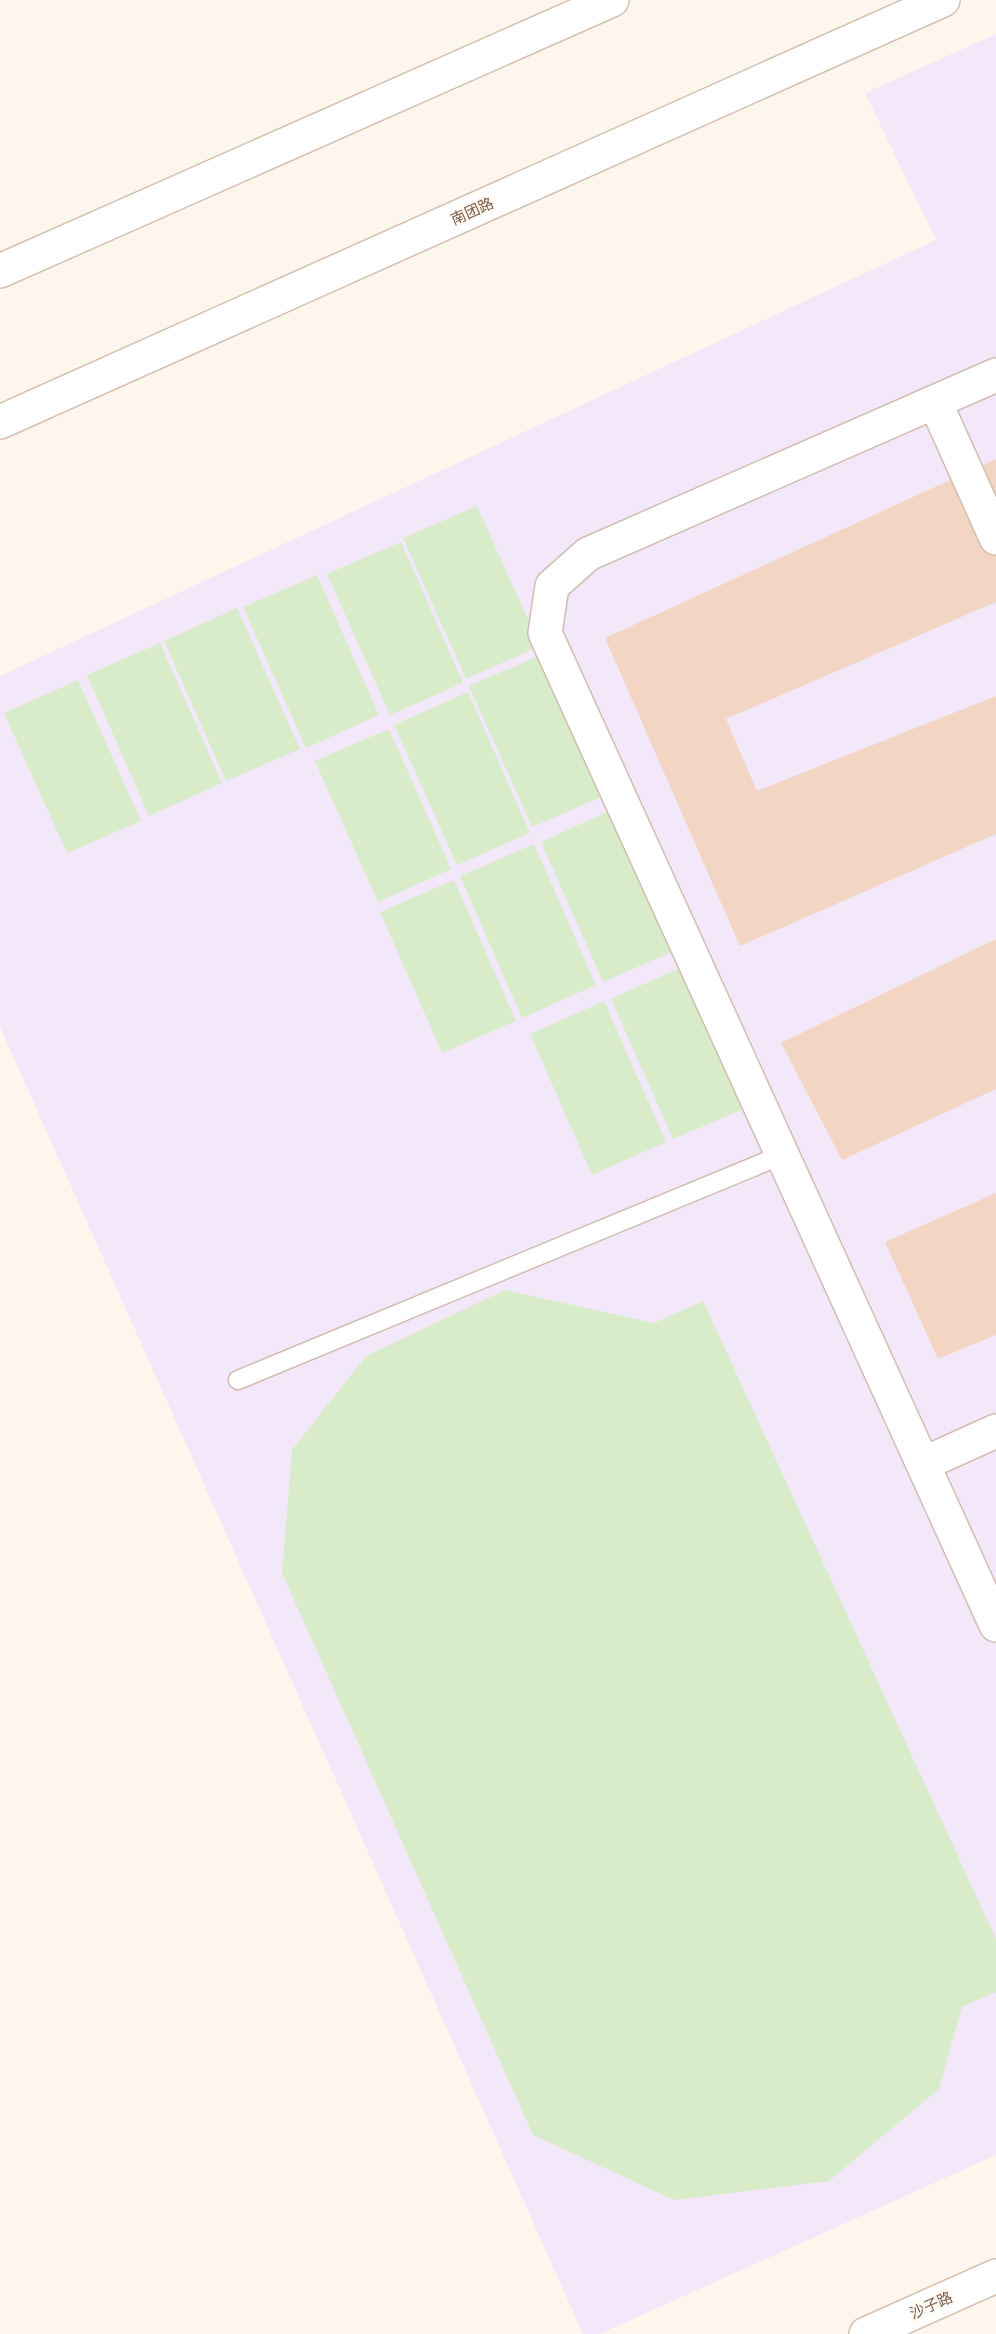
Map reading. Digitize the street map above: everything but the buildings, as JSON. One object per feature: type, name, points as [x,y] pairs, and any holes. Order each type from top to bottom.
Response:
[{"type":"street","points":[[0,271],[612,0]]},
{"type":"street","name":"南团路","points":[[0,422],[943,0]]},
{"type":"street","points":[[996,375],[588,554],[552,586],[545,633],[996,1625]]},
{"type":"street","points":[[935,402],[996,538]]},
{"type":"street","points":[[923,1464],[996,1431]]},
{"type":"street","name":"沙子路","points":[[866,2334],[996,2276]]},
{"type":"lane","points":[[238,1380],[782,1155]]},
{"type":"shaded area","points":[[996,34],[996,2155],[600,2334],[583,2334],[0,1027],[0,676],[936,240],[865,93]]},
{"type":"green space","points":[[477,506],[540,646],[466,679],[403,538]]},
{"type":"green space","points":[[401,542],[463,683],[390,715],[327,574]]},
{"type":"green space","points":[[317,575],[379,715],[306,748],[243,607]]},
{"type":"green space","points":[[237,608],[300,749],[226,781],[164,641]]},
{"type":"green space","points":[[160,643],[222,783],[149,816],[87,675]]},
{"type":"green space","points":[[543,654],[606,795],[532,827],[469,686]]},
{"type":"green space","points":[[78,680],[141,821],[67,853],[4,713]]},
{"type":"green space","points":[[468,692],[530,833],[457,865],[394,725]]},
{"type":"green space","points":[[389,729],[451,869],[378,902],[315,761]]},
{"type":"green space","points":[[614,809],[676,950],[603,982],[541,842]]},
{"type":"green space","points":[[534,844],[596,985],[522,1018],[460,876]]},
{"type":"green space","points":[[454,880],[516,1021],[442,1053],[380,912]]},
{"type":"green space","points":[[686,965],[748,1107],[673,1139],[611,999]]},
{"type":"green space","points":[[604,1001],[666,1142],[592,1175],[530,1034]]},
{"type":"green space","points":[[505,1290],[654,1323],[703,1301],[996,1939],[996,1992],[962,2007],[939,2089],[829,2181],[674,2200],[533,2135],[282,1573],[292,1450],[366,1356]]}]
